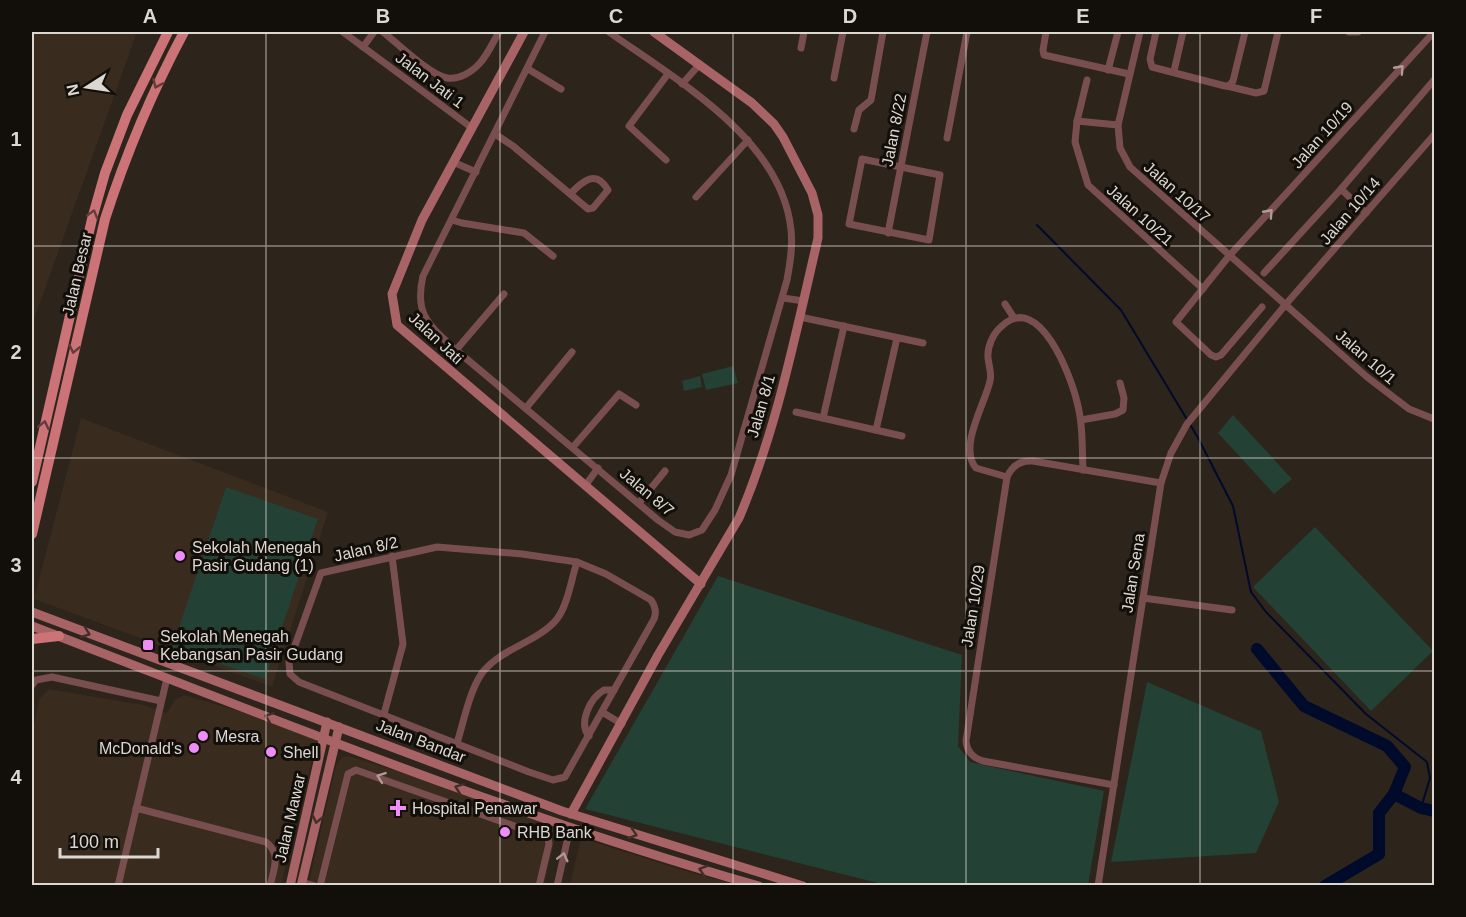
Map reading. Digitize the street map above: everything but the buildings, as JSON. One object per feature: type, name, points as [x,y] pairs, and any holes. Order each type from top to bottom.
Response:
[{"type":"main road","name":"Jalan Besar","points":[[32,482],[89,230],[102,184],[127,115],[168,32]]},
{"type":"main road","name":"Jalan Besar","points":[[32,534],[105,219],[140,124],[163,70],[184,32]]},
{"type":"main road","points":[[32,639],[59,636]]},
{"type":"street","name":"Jalan Jati 1","points":[[343,32],[472,128]]},
{"type":"street","points":[[363,47],[374,32]]},
{"type":"street","points":[[383,32],[392,34],[439,76],[451,78],[474,69],[488,52],[499,32]]},
{"type":"street","name":"Jalan Jati","points":[[524,32],[422,220],[393,292],[397,324],[423,349],[701,584]]},
{"type":"street","name":"Jalan 8/7","points":[[545,32],[423,276],[419,295],[429,325],[456,350],[639,503],[677,533],[689,535],[705,527],[731,475],[783,298],[791,256],[789,220],[779,188],[765,162],[748,140],[723,115],[609,32]]},
{"type":"street","name":"Jalan 8/1","points":[[571,814],[658,655],[739,518],[749,495],[776,412],[818,238],[818,215],[812,193],[783,137],[766,114],[654,32]]},
{"type":"street","points":[[801,48],[804,32]]},
{"type":"street","points":[[834,78],[843,32]]},
{"type":"street","points":[[854,129],[859,110],[871,100],[883,32]]},
{"type":"street","name":"Jalan 8/22","points":[[888,233],[927,32]]},
{"type":"street","points":[[947,138],[967,32]]},
{"type":"street","points":[[1046,32],[1042,50],[1044,55],[1130,74]]},
{"type":"street","points":[[1108,70],[1118,32]]},
{"type":"street","name":"Jalan 10/17","points":[[1140,32],[1118,125],[1120,148],[1125,161],[1134,173],[1286,304]]},
{"type":"street","points":[[1156,32],[1150,64],[1152,67],[1256,93],[1264,91],[1278,32]]},
{"type":"street","points":[[1174,71],[1183,32]]},
{"type":"street","points":[[1225,86],[1233,81],[1245,32]]},
{"type":"street","points":[[1349,32],[1358,32]]},
{"type":"street","name":"Jalan 10/19","points":[[1262,307],[1221,355],[1213,357],[1176,322],[1229,256],[1434,32]]},
{"type":"street","points":[[682,84],[700,64]]},
{"type":"street","points":[[528,69],[561,89]]},
{"type":"street","points":[[666,160],[629,126],[668,74]]},
{"type":"street","name":"Jalan 10/21","points":[[1087,80],[1077,121],[1075,142],[1089,187],[1203,289]]},
{"type":"street","points":[[1264,273],[1341,189],[1434,80]]},
{"type":"street","points":[[1077,121],[1118,125]]},
{"type":"street","points":[[495,134],[571,194],[590,209],[608,190],[598,180],[589,178],[571,194]]},
{"type":"street","name":"Jalan 10/14","points":[[1286,304],[1434,135]]},
{"type":"street","points":[[696,197],[748,140]]},
{"type":"street","points":[[862,159],[940,175],[938,198],[928,240],[888,233],[849,224],[862,159]]},
{"type":"street","points":[[453,162],[476,172]]},
{"type":"street","points":[[1341,189],[1366,213]]},
{"type":"street","points":[[452,220],[525,234],[553,256]]},
{"type":"street","points":[[456,350],[504,294]]},
{"type":"street","points":[[783,298],[804,301]]},
{"type":"street","points":[[1005,304],[1014,318]]},
{"type":"street","name":"Jalan 10/1","points":[[1286,304],[1395,400],[1409,409],[1434,419]]},
{"type":"street","name":"Jalan Sena","points":[[1098,885],[1161,483],[1171,453],[1187,424],[1286,304]]},
{"type":"street","points":[[800,317],[923,343]]},
{"type":"street","points":[[1083,470],[1081,420],[1076,396],[1062,360],[1051,339],[1029,319],[1014,318],[1000,327],[991,341],[988,357],[991,380],[973,432],[969,452],[976,468],[1007,477],[1015,466],[1025,460],[1083,470],[1161,483]]},
{"type":"street","points":[[823,418],[844,326]]},
{"type":"street","points":[[876,430],[897,338]]},
{"type":"street","points":[[526,408],[572,352]]},
{"type":"street","points":[[1081,420],[1115,414],[1123,410],[1124,398],[1120,382]]},
{"type":"street","points":[[573,447],[619,394],[636,405]]},
{"type":"street","points":[[796,412],[902,436]]},
{"type":"street","points":[[585,486],[598,468]]},
{"type":"street","points":[[639,503],[665,471]]},
{"type":"street","name":"Jalan 10/29","points":[[1007,477],[966,741],[967,749],[973,756],[983,761],[1114,785]]},
{"type":"street","name":"Jalan 8/2","points":[[440,547],[522,554],[577,562],[620,581],[651,600],[655,606],[654,619],[568,775],[557,780],[529,772],[297,681],[290,674],[288,664],[321,573],[440,547]]},
{"type":"street","points":[[384,714],[403,644],[392,556]]},
{"type":"street","points":[[457,743],[481,675],[495,660],[538,634],[558,618],[564,606],[577,562]]},
{"type":"street","points":[[1143,598],[1232,610]]},
{"type":"street","name":"Jalan Bandar","points":[[32,612],[571,814],[800,885]]},
{"type":"street","name":"Jalan Bandar","points":[[32,626],[323,738],[570,828],[759,885]]},
{"type":"street","points":[[34,683],[52,677],[161,701]]},
{"type":"street","points":[[118,885],[167,678]]},
{"type":"street","points":[[589,736],[584,722],[595,698],[604,690],[614,690]]},
{"type":"street","points":[[602,712],[622,724]]},
{"type":"street","name":"Jalan Mawar","points":[[290,885],[327,722]]},
{"type":"street","name":"Jalan Mawar","points":[[301,884],[339,727]]},
{"type":"street","points":[[320,885],[348,774],[356,770],[548,838],[549,844],[539,885]]},
{"type":"street","points":[[136,808],[266,842],[273,849],[276,858],[270,885]]},
{"type":"street","points":[[556,885],[570,828]]},
{"type":"street","points":[[301,884],[315,885]]},
{"type":"shaded area","points":[[32,32],[137,32],[32,325]]},
{"type":"shaded area","name":"Sekolah Menegah Pasir Gudang (1)","points":[[81,418],[328,512],[272,687],[34,599]]},
{"type":"shaded area","points":[[49,689],[143,705],[167,713],[175,700],[184,695],[242,712],[317,740],[281,885],[32,886],[32,736],[39,699]]},
{"type":"shaded area","points":[[349,756],[445,786],[557,829],[544,885],[308,886],[336,765],[342,757]]},
{"type":"shaded area","points":[[581,838],[689,872],[738,885],[570,885]]},
{"type":"green space","points":[[733,366],[738,383],[706,390],[702,374]]},
{"type":"green space","points":[[700,376],[702,387],[684,391],[682,381]]},
{"type":"green space","points":[[1233,415],[1292,479],[1274,494],[1218,433]]},
{"type":"green space","points":[[226,487],[318,519],[265,679],[172,648]]},
{"type":"green space","points":[[1315,527],[1433,651],[1371,711],[1253,587]]},
{"type":"green space","points":[[718,576],[962,655],[958,746],[970,762],[1104,791],[1088,885],[886,885],[585,809]]},
{"type":"green space","points":[[1147,682],[1261,731],[1279,802],[1256,853],[1111,862]]},
{"type":"waterway","points":[[1037,225],[1121,310],[1197,436],[1233,506],[1251,592],[1266,612],[1366,714],[1427,762],[1430,778],[1421,808]]},
{"type":"waterway","points":[[1257,649],[1304,706],[1387,746],[1405,767],[1394,794]]},
{"type":"waterway","points":[[1325,886],[1379,854],[1379,813],[1394,794],[1421,808],[1434,811]]},
{"type":"place","name":"Sekolah Menegah Pasir Gudang (1)","points":[[180,556]]},
{"type":"place","name":"Sekolah Menegah Kebangsan Pasir Gudang","points":[[148,645]]},
{"type":"place","name":"Mesra","points":[[203,736]]},
{"type":"place","name":"McDonald's","points":[[194,748]]},
{"type":"place","name":"Shell","points":[[271,752]]},
{"type":"place","name":"Hospital Penawar","points":[[398,808]]},
{"type":"place","name":"RHB Bank","points":[[505,832]]}]
